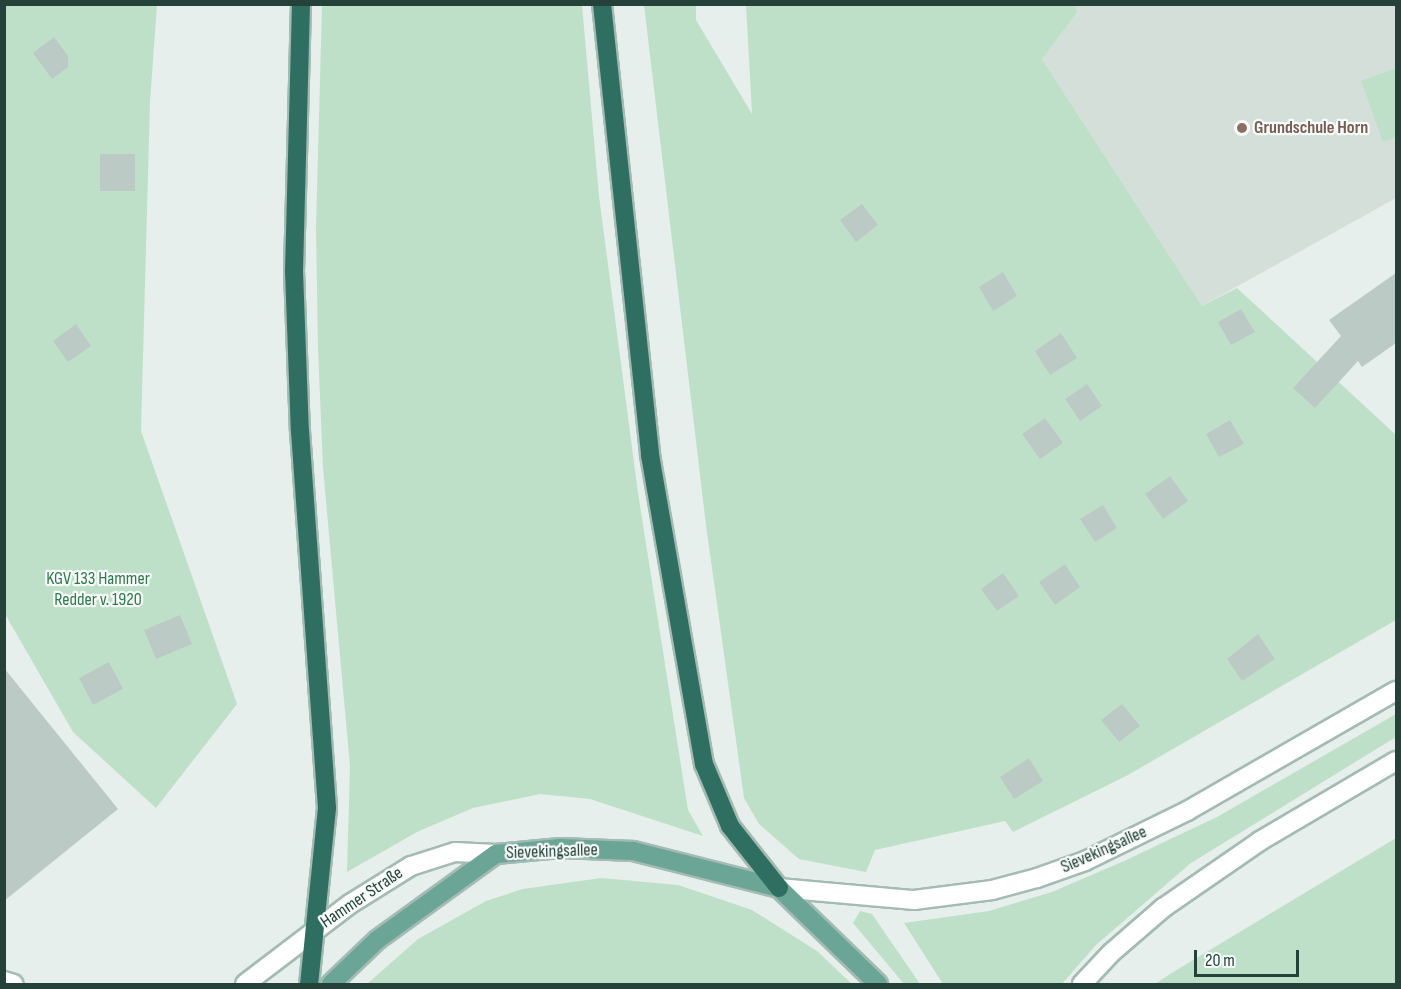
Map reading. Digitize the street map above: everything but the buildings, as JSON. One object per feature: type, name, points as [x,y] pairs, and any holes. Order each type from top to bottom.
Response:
[{"type":"highway","points":[[301,4],[294,271],[300,431],[327,808],[318,927],[309,984]]},
{"type":"highway","points":[[602,4],[650,455],[704,764],[730,826],[779,888]]},
{"type":"main road","name":"Sievekingsallee","points":[[331,984],[377,940],[496,854],[561,848],[633,850],[779,888],[914,900],[992,890],[1037,878],[1085,861],[1187,811],[1396,691]]},
{"type":"main road","points":[[1082,984],[1111,952],[1163,908],[1260,841],[1396,761]]},
{"type":"main road","name":"Hammer Straße","points":[[245,984],[318,927],[411,866],[455,852],[496,854]]},
{"type":"main road","name":"Sievekingsallee","points":[[779,888],[878,984]]},
{"type":"main road","points":[[4,981],[14,984]]},
{"type":"shaded area","name":"Grundschule Horn","points":[[1076,5],[1396,5],[1396,198],[1202,306],[1042,59],[1077,13]]},
{"type":"green space","name":"KGV 133 Hammer Redder v. 1920","points":[[4,5],[157,5],[150,102],[141,431],[237,704],[156,808],[73,732],[5,614]]},
{"type":"green space","points":[[322,5],[582,5],[599,196],[638,493],[688,810],[703,836],[590,799],[540,794],[473,808],[417,832],[347,872],[350,766],[323,468],[318,349],[316,227]]},
{"type":"green space","points":[[644,5],[696,5],[696,20],[752,114],[746,5],[1076,5],[1077,13],[1042,59],[1202,306],[1237,288],[1396,435],[1396,620],[1128,775],[1013,832],[1005,821],[875,850],[866,872],[799,859],[759,824],[744,798],[706,525]]},
{"type":"green space","points":[[1396,68],[1396,137],[1383,142],[1361,81]]},
{"type":"green space","points":[[1396,714],[1396,737],[1191,863],[1096,945],[1062,984],[943,984],[904,923],[989,911],[1052,892],[1217,817]]},
{"type":"green space","points":[[1396,838],[1396,984],[1155,984],[1170,974]]},
{"type":"green space","points":[[601,878],[678,885],[752,910],[817,951],[852,984],[367,984],[418,939],[486,901],[523,889]]},
{"type":"green space","points":[[860,911],[872,914],[920,984],[904,984],[853,923]]},
{"type":"place","name":"Grundschule Horn","points":[[1242,128]]}]
